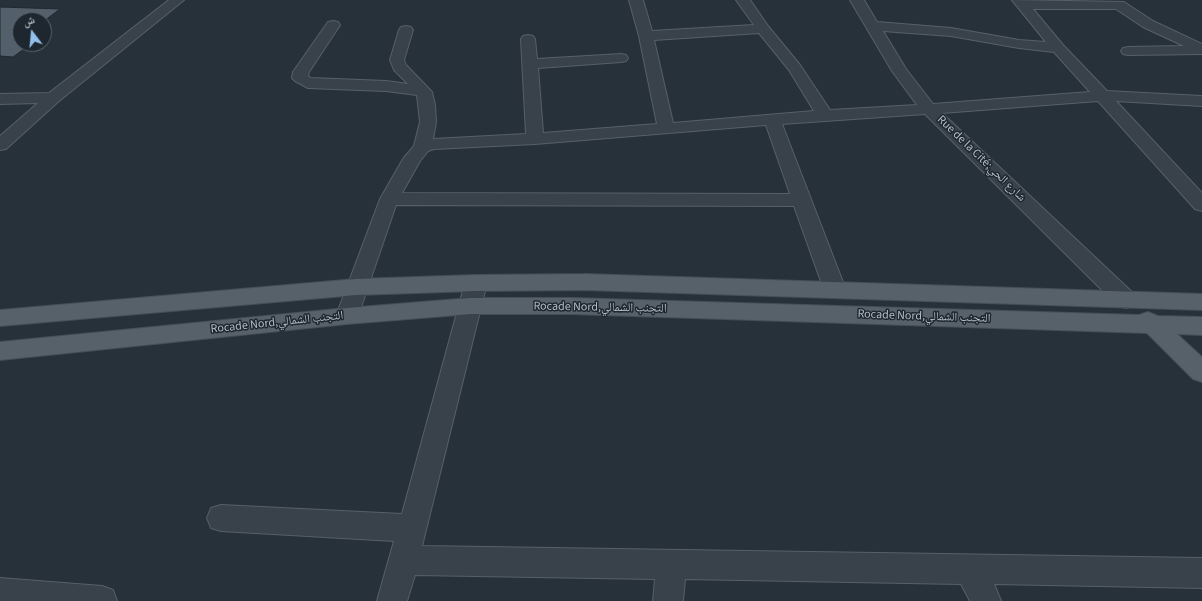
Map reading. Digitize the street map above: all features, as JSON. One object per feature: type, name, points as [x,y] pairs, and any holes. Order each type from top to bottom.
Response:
[{"type":"main road","name":"Rocade Nord,التجنب الشمالي","points":[[0,351],[347,316],[474,294],[585,282],[1202,302]]},
{"type":"main road","name":"Rocade Nord,التجنب الشمالي","points":[[0,318],[356,287],[474,294],[572,306],[1202,326]]},
{"type":"main road","points":[[1126,300],[1202,372]]},
{"type":"street","points":[[0,145],[53,98],[177,0]]},
{"type":"street","points":[[636,0],[646,36],[666,128]]},
{"type":"street","points":[[743,0],[763,29],[795,68],[824,115]]},
{"type":"street","name":"Rue de la Cité;شارع الحي","points":[[857,0],[900,71],[929,109],[1126,300]]},
{"type":"street","points":[[1021,2],[1116,2],[1148,24],[1202,49]]},
{"type":"street","points":[[1021,2],[1058,48],[1202,205]]},
{"type":"street","points":[[333,25],[301,72],[300,78],[308,83],[386,86],[424,92]]},
{"type":"street","points":[[872,26],[951,32],[1019,44],[1058,48]]},
{"type":"street","points":[[646,36],[763,29]]},
{"type":"street","points":[[347,316],[388,199],[412,159],[422,147],[428,122],[424,92],[399,67],[397,60],[406,30]]},
{"type":"street","points":[[528,39],[535,139]]},
{"type":"street","points":[[1128,51],[1202,49]]},
{"type":"street","points":[[530,64],[621,58]]},
{"type":"street","points":[[422,147],[433,144],[535,139],[824,115],[1102,96],[1202,101]]},
{"type":"street","points":[[0,99],[53,98]]},
{"type":"street","points":[[772,119],[835,290]]},
{"type":"street","points":[[388,199],[802,200]]},
{"type":"street","points":[[392,601],[413,528],[474,294]]},
{"type":"street","points":[[222,518],[413,528]]},
{"type":"street","points":[[404,560],[1202,573]]},
{"type":"street","points":[[668,601],[671,564]]},
{"type":"street","points":[[970,569],[986,601]]},
{"type":"street","points":[[0,593],[102,601]]},
{"type":"building","points":[[0,7],[60,9],[52,15],[52,12],[12,12],[12,52],[20,52],[13,57],[0,56]]}]
